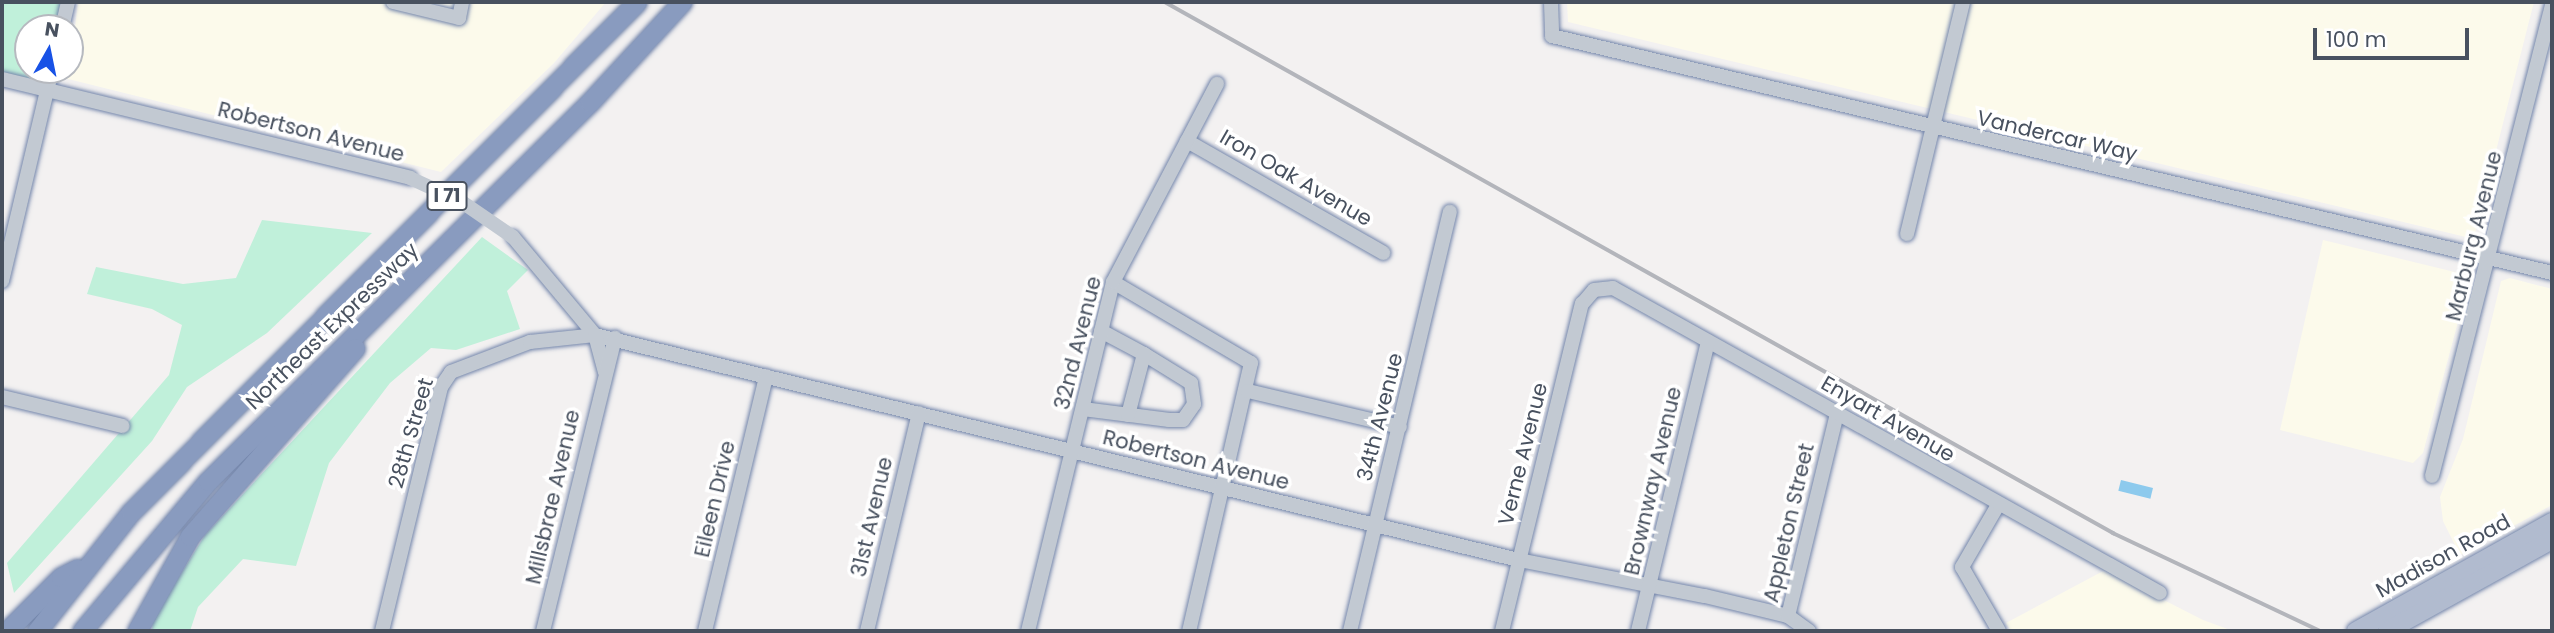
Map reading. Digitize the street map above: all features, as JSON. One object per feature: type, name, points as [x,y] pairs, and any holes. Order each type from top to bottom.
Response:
[{"type":"highway","name":"Northeast Expressway","points":[[37,631],[84,565],[637,2]]},
{"type":"highway","name":"Northeast Expressway","points":[[82,631],[208,481],[380,312],[682,2]]},
{"type":"highway","points":[[137,631],[190,536],[332,381],[380,312]]},
{"type":"highway","points":[[7,631],[61,577],[84,565]]},
{"type":"main road","name":"Madison Road","points":[[2356,631],[2552,522]]},
{"type":"main road","name":"Madison Road","points":[[2387,631],[2552,540]]},
{"type":"street","points":[[393,2],[459,18],[462,2]]},
{"type":"street","name":"Vandercar Way","points":[[1551,2],[1552,36],[2489,261],[2552,273]]},
{"type":"street","points":[[1907,234],[1963,2]]},
{"type":"street","name":"Marburg Avenue","points":[[2432,476],[2489,261],[2552,4]]},
{"type":"street","name":"Robertson Avenue","points":[[2,79],[410,178],[462,202],[513,237],[596,335]]},
{"type":"street","points":[[2,281],[6,241],[48,84]]},
{"type":"street","name":"32nd Avenue","points":[[1028,631],[1113,282],[1217,84]]},
{"type":"street","name":"Iron Oak Avenue","points":[[1187,141],[1383,253]]},
{"type":"street","name":"34th Avenue","points":[[1350,631],[1450,212]]},
{"type":"street","points":[[1113,282],[1247,355],[1248,391],[1189,631]]},
{"type":"street","name":"Enyart Avenue","points":[[1594,290],[1613,288],[2160,593]]},
{"type":"street","name":"Verne Avenue","points":[[1502,631],[1582,304],[1594,290]]},
{"type":"street","points":[[1083,409],[1183,420],[1194,404],[1186,377],[1101,331]]},
{"type":"street","name":"Robertson Avenue","points":[[574,337],[596,335],[615,338],[1375,526],[1519,560],[1788,616]]},
{"type":"street","name":"Millsbrae Avenue","points":[[596,335],[605,372]]},
{"type":"street","name":"28th Street","points":[[382,631],[445,379],[462,364],[502,349],[574,337]]},
{"type":"street","name":"Millsbrae Avenue","points":[[543,631],[615,338]]},
{"type":"street","name":"Brownway Avenue","points":[[1638,631],[1708,341]]},
{"type":"street","points":[[1128,415],[1144,354]]},
{"type":"street","name":"Eileen Drive","points":[[705,631],[766,376]]},
{"type":"street","points":[[1248,391],[1400,427]]},
{"type":"street","points":[[2,397],[123,426]]},
{"type":"street","name":"31st Avenue","points":[[867,631],[919,413]]},
{"type":"street","name":"Appleton Street","points":[[1809,631],[1788,616],[1837,414]]},
{"type":"street","points":[[1998,505],[1962,567],[1999,631]]},
{"type":"shaded area","points":[[78,2],[606,2],[554,63],[441,172],[84,83],[84,14],[77,14]]},
{"type":"shaded area","points":[[1567,2],[2534,2],[2475,233],[2466,237],[1568,22]]},
{"type":"shaded area","points":[[2323,240],[2463,274],[2467,288],[2423,453],[2413,463],[2280,430]]},
{"type":"shaded area","points":[[2510,278],[2552,289],[2552,505],[2460,555],[2443,521],[2440,497],[2463,439],[2501,281]]},
{"type":"shaded area","points":[[2105,570],[2203,620],[2233,631],[2011,631],[2006,623]]},
{"type":"green space","points":[[2,2],[68,2],[65,14],[14,14],[14,82],[2,79]]},
{"type":"green space","points":[[22,84],[48,84],[47,90]]},
{"type":"green space","points":[[262,220],[372,233],[267,333],[187,387],[152,441],[14,593],[7,563],[169,375],[182,325],[152,309],[87,294],[96,267],[183,284],[236,278]]},
{"type":"green space","points":[[482,237],[528,270],[507,291],[520,329],[456,350],[431,348],[390,383],[329,463],[296,566],[243,559],[198,607],[190,631],[152,631],[153,619],[205,535]]},
{"type":"water","points":[[2121,480],[2153,488],[2150,499],[2118,491]]},
{"type":"railway","points":[[1165,2],[2113,533],[2320,631]]}]
